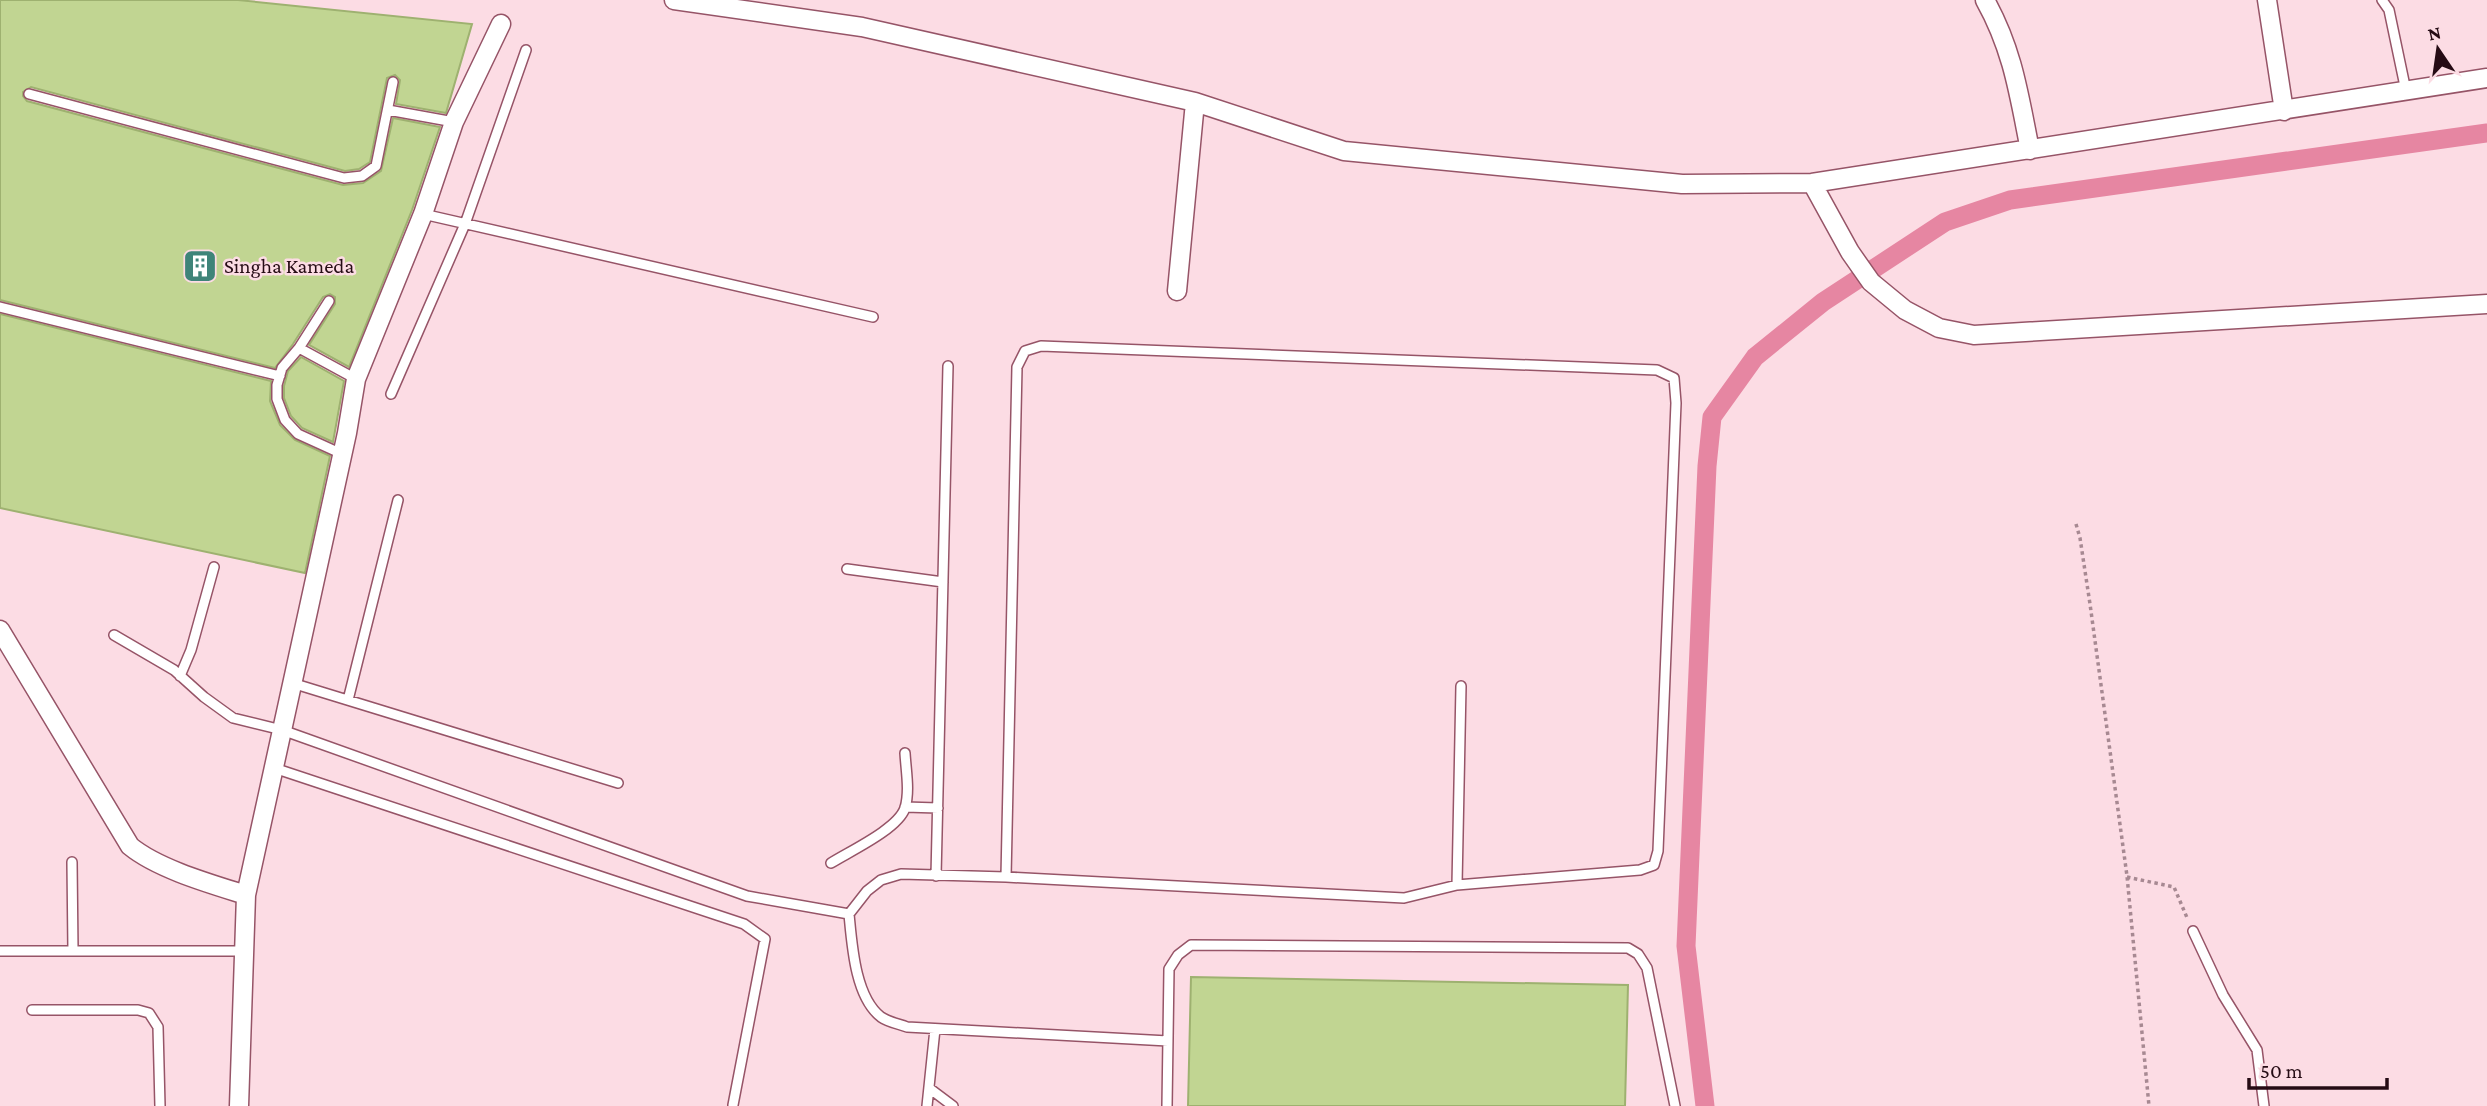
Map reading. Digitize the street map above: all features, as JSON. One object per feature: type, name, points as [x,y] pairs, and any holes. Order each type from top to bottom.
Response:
[{"type":"street","points":[[674,0],[862,27],[1195,103],[1344,151],[1682,184],[1812,183],[2487,78]]},
{"type":"street","points":[[1985,0],[2005,39],[2015,73],[2030,150]]},
{"type":"street","points":[[2266,0],[2284,111]]},
{"type":"street","points":[[239,1106],[246,895],[356,379],[423,214],[454,122],[501,24]]},
{"type":"street","points":[[1177,291],[1195,103]]},
{"type":"street","points":[[1812,183],[1850,252],[1871,282],[1905,310],[1939,328],[1974,335],[2487,304]]},
{"type":"street","points":[[0,630],[130,846],[140,855],[246,895]]},
{"type":"lane","points":[[2382,0],[2389,10],[2406,91]]},
{"type":"lane","points":[[391,394],[464,224],[526,50]]},
{"type":"lane","points":[[29,94],[344,177],[362,176],[376,166],[393,82]]},
{"type":"lane","points":[[388,110],[454,122]]},
{"type":"lane","points":[[423,214],[873,317]]},
{"type":"lane","points":[[329,301],[299,348],[282,368],[277,399],[285,420],[298,434],[342,454]]},
{"type":"lane","points":[[0,307],[280,376]]},
{"type":"lane","points":[[1006,877],[1017,367],[1025,351],[1041,346],[1657,369],[1674,378],[1676,403],[1658,850],[1654,865],[1640,870],[1457,885],[1404,898],[901,874],[881,880],[867,891],[849,914],[853,957],[871,1006],[883,1018],[907,1027],[1168,1041]]},
{"type":"lane","points":[[299,348],[356,379]]},
{"type":"lane","points":[[936,876],[948,366]]},
{"type":"lane","points":[[348,700],[398,500]]},
{"type":"lane","points":[[180,676],[191,650],[214,566]]},
{"type":"lane","points":[[847,569],[943,582]]},
{"type":"lane","points":[[114,635],[174,670],[233,718],[282,730],[747,896],[849,914]]},
{"type":"lane","points":[[292,683],[618,783]]},
{"type":"lane","points":[[1457,885],[1461,686]]},
{"type":"lane","points":[[831,863],[899,820],[905,807],[907,790],[905,753]]},
{"type":"lane","points":[[274,768],[744,924],[758,933],[765,939],[733,1105]]},
{"type":"lane","points":[[905,807],[938,808]]},
{"type":"lane","points":[[72,862],[73,950]]},
{"type":"lane","points":[[2193,931],[2223,995],[2257,1050],[2264,1106]]},
{"type":"lane","points":[[1167,1106],[1169,969],[1178,955],[1191,945],[1628,948],[1638,954],[1647,968],[1675,1106]]},
{"type":"lane","points":[[0,951],[245,951]]},
{"type":"lane","points":[[32,1010],[138,1010],[149,1013],[158,1027],[160,1106]]},
{"type":"lane","points":[[928,1106],[935,1029]]},
{"type":"lane","points":[[929,1088],[953,1106]]},
{"type":"path","points":[[2076,524],[2090,604],[2127,876],[2150,1106]]},
{"type":"path","points":[[2127,876],[2174,887],[2193,931]]},
{"type":"building","name":"Singha Kameda","points":[[0,0],[238,0],[472,24],[446,113],[396,104],[400,80],[395,75],[387,78],[370,162],[359,169],[345,171],[31,87],[23,92],[27,101],[343,185],[363,183],[381,171],[393,118],[440,127],[412,210],[349,367],[309,345],[335,304],[335,297],[330,294],[323,297],[275,368],[0,300]]},
{"type":"building","points":[[0,314],[271,381],[270,401],[280,425],[295,440],[330,456],[305,573],[0,508]]},
{"type":"building","points":[[301,357],[344,381],[333,442],[302,428],[291,416],[284,398],[288,371]]},
{"type":"building","points":[[1191,977],[1628,985],[1625,1106],[1188,1106]]},
{"type":"waterway","points":[[1705,1106],[1686,946],[1707,466],[1712,417],[1755,357],[1823,302],[1945,222],[2010,200],[2487,133]]},
{"type":"place","name":"Singha Kameda","points":[[200,266]]}]
